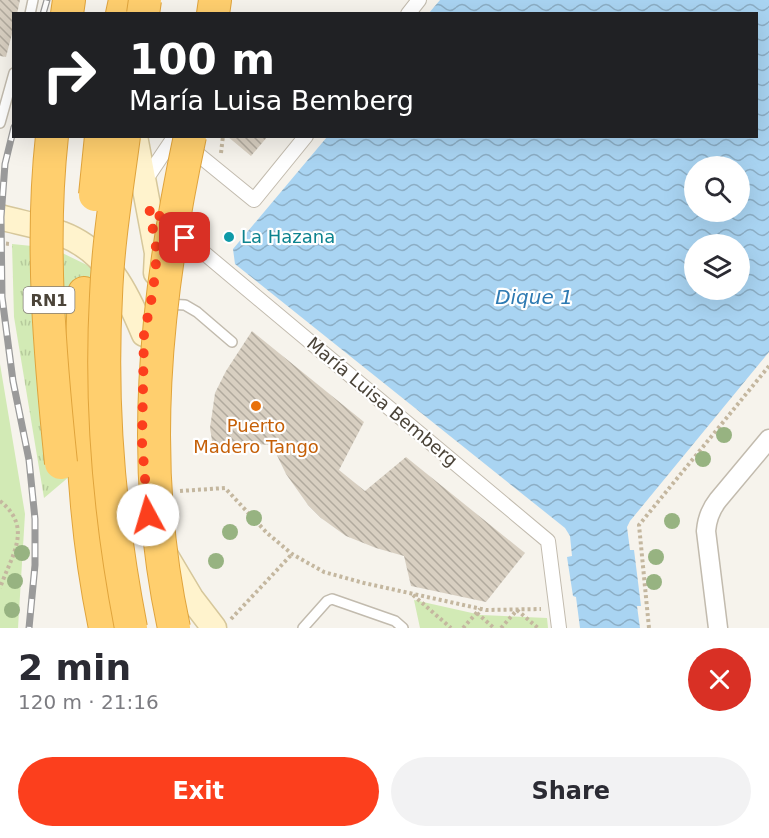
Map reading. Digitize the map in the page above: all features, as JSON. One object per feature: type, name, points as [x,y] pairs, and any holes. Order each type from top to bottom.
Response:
[{"type":"highway","name":"RN1","points":[[52,138],[48,175],[47,274],[54,394],[68,533],[84,628]]},
{"type":"highway","points":[[101,138],[84,293],[81,360],[83,461],[88,523],[95,580],[105,628]]},
{"type":"highway","points":[[124,138],[110,246],[105,358],[108,449],[115,526],[131,628]]},
{"type":"highway","points":[[174,628],[158,528],[153,460],[155,392],[159,317],[190,138]]},
{"type":"main road","points":[[135,138],[157,253],[156,273],[144,334],[142,442],[150,531],[164,628]]},
{"type":"main road","points":[[0,217],[62,234],[93,252],[110,268],[129,300],[144,334]]},
{"type":"main road","points":[[150,531],[191,598],[214,627]]},
{"type":"street","points":[[410,12],[419,0]]},
{"type":"street","points":[[143,184],[174,138]]},
{"type":"street","points":[[177,138],[254,200],[304,138]]},
{"type":"street","name":"María Luisa Bemberg","points":[[149,207],[548,541],[559,628]]},
{"type":"street","points":[[718,628],[706,531],[707,520],[718,500],[769,439]]},
{"type":"lane","points":[[0,123],[12,80]]},
{"type":"lane","points":[[151,303],[185,306],[197,312],[232,342]]},
{"type":"lane","points":[[303,628],[327,601],[332,599],[395,621],[403,628]]},
{"type":"path","points":[[649,628],[639,525],[769,366]]},
{"type":"path","points":[[225,488],[267,533],[292,554],[324,572],[364,584],[478,611],[557,609]]},
{"type":"path","points":[[0,501],[15,518],[18,540],[0,588]]},
{"type":"path","points":[[214,627],[230,620],[292,554]]},
{"type":"path","points":[[412,594],[451,628]]},
{"type":"path","points":[[501,628],[517,610]]},
{"type":"path","points":[[517,610],[538,628]]},
{"type":"path","points":[[463,628],[478,611]]},
{"type":"path","points":[[478,611],[494,628]]},
{"type":"green space","points":[[12,244],[52,248],[100,274],[96,454],[44,498],[14,317]]},
{"type":"green space","points":[[0,364],[25,514],[18,628],[0,628]]},
{"type":"green space","points":[[414,600],[481,615],[547,618],[548,628],[420,628]]},
{"type":"water","name":"Dique 1","points":[[440,0],[769,0],[769,352],[627,527],[630,550],[634,550],[641,606],[637,606],[640,628],[580,628],[567,557],[572,556],[570,536],[565,528],[235,264],[233,249],[326,138],[758,138],[758,12],[430,12]]},
{"type":"building","points":[[0,0],[20,0],[17,12],[12,12],[12,34],[6,57],[0,56]]},
{"type":"building","points":[[229,138],[266,138],[251,156]]},
{"type":"building","points":[[252,331],[364,422],[339,470],[365,491],[406,457],[525,553],[486,602],[411,586],[404,556],[346,536],[321,518],[308,505],[286,474],[272,445],[234,443],[213,447],[210,428],[215,393],[226,371]]},
{"type":"railway","points":[[44,12],[47,0]]},
{"type":"railway","points":[[12,135],[5,164],[1,217],[2,297],[13,381],[29,460],[35,519],[35,565],[29,628]]},
{"type":"place","name":"La Hazana","points":[[229,237]]},
{"type":"place","name":"Puerto Madero Tango","points":[[256,406]]},
{"type":"route","points":[[148,515],[143,468],[141,410],[144,334],[153,292],[157,253],[149,207],[185,238]]}]
